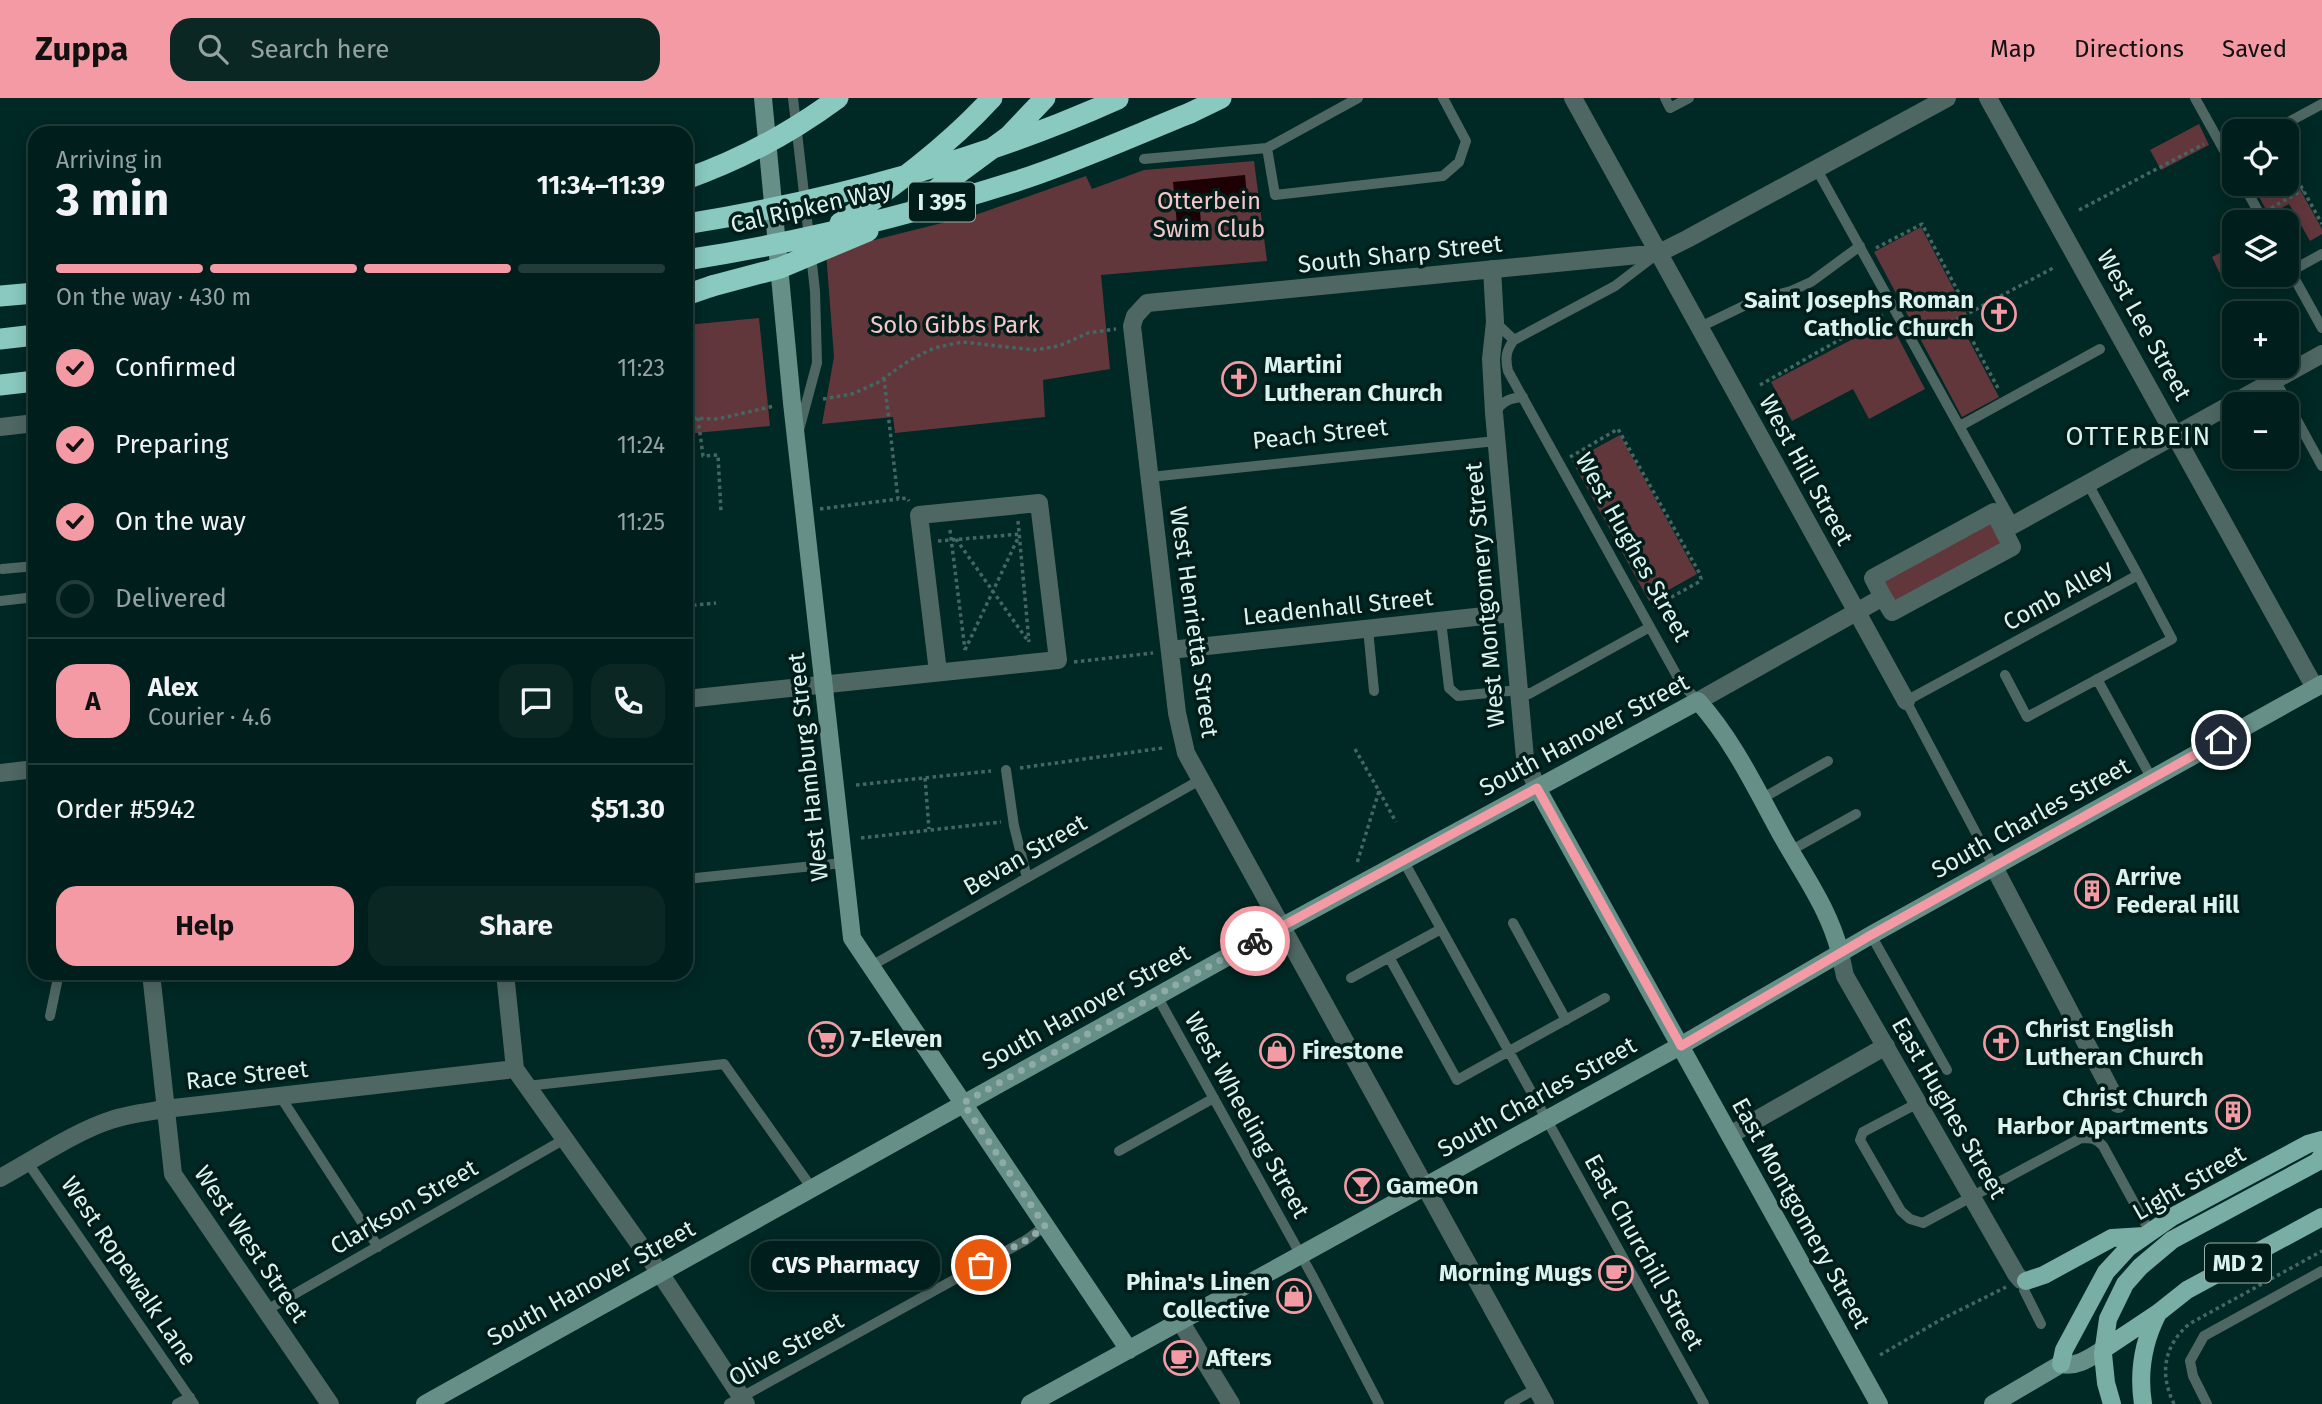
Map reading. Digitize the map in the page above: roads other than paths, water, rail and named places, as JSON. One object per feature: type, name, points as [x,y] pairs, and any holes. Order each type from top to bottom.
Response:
[{"type":"highway","points":[[693,176],[756,148],[838,98]]},
{"type":"highway","points":[[693,293],[774,260],[836,226],[893,187],[944,146],[992,98]]},
{"type":"highway","points":[[712,286],[780,268],[814,255],[905,212],[935,193],[1009,136],[1045,98]]},
{"type":"highway","name":"Cal Ripken Way","points":[[693,223],[862,188],[971,155],[1120,98]]},
{"type":"highway","name":"Cal Ripken Way","points":[[693,259],[739,252],[877,220],[984,191],[1060,165],[1221,98]]},
{"type":"highway","points":[[0,296],[28,294]]},
{"type":"highway","points":[[0,339],[28,336]]},
{"type":"highway","points":[[0,385],[28,382]]},
{"type":"main road","name":"West Hamburg Street","points":[[763,98],[796,440],[852,938],[1129,1350]]},
{"type":"main road","name":"South Charles Street","points":[[1030,1404],[1681,1046],[1871,935],[2152,779],[2320,691]]},
{"type":"main road","name":"South Hanover Street","points":[[425,1404],[1281,927],[1698,701]]},
{"type":"main road","name":"West Hughes Street","points":[[1698,701],[1720,726],[1834,928],[1840,953]]},
{"type":"main road","name":"West Montgomery Street","points":[[1537,788],[1681,1046]]},
{"type":"main road","name":"East Montgomery Street","points":[[1681,1046],[1879,1404]]},
{"type":"main road","name":"Light Street","points":[[2062,1364],[2064,1350],[2106,1272],[2115,1261],[2172,1217],[2308,1144],[2322,1140]]},
{"type":"main road","name":"Light Street","points":[[2112,1404],[2106,1383],[2104,1349],[2108,1319],[2125,1284],[2157,1251],[2172,1240],[2317,1162],[2322,1156]]},
{"type":"main road","name":"MD 2","points":[[1993,1404],[2062,1364],[2069,1366],[2083,1362],[2158,1314],[2188,1290],[2322,1217]]},
{"type":"main road","points":[[2018,1283],[2044,1275],[2112,1238],[2147,1234]]},
{"type":"main road","points":[[2143,1404],[2140,1380],[2143,1351],[2158,1314]]},
{"type":"street","name":"West Hill Street","points":[[1573,98],[1906,701]]},
{"type":"street","name":"South Sharp Street","points":[[1132,326],[1135,316],[1147,303],[1659,253],[1947,98]]},
{"type":"street","name":"West Lee Street","points":[[1988,98],[2320,691]]},
{"type":"street","name":"West Montgomery Street","points":[[1492,269],[1495,322],[1491,359],[1496,440],[1525,758],[1537,788]]},
{"type":"street","name":"West Henrietta Street","points":[[1132,326],[1182,738],[1200,780],[1541,1396]]},
{"type":"street","points":[[2009,528],[2322,354]]},
{"type":"street","points":[[0,427],[28,424]]},
{"type":"street","points":[[693,698],[1058,660],[1039,503],[919,515],[938,672]]},
{"type":"street","points":[[1994,512],[2009,528],[2012,547],[1892,612],[1883,597],[1873,578],[1994,512]]},
{"type":"street","name":"South Hanover Street","points":[[1698,701],[1883,597]]},
{"type":"street","name":"Leadenhall Street","points":[[1170,650],[1512,613]]},
{"type":"street","points":[[0,773],[28,770]]},
{"type":"street","points":[[1994,867],[2118,1104]]},
{"type":"street","name":"East Hughes Street","points":[[1840,953],[1845,976],[2021,1280],[2018,1283]]},
{"type":"street","name":"West West Street","points":[[152,980],[173,1174],[330,1404]]},
{"type":"street","points":[[506,980],[514,1069],[660,1273],[739,1402]]},
{"type":"street","points":[[1730,1135],[1886,1046]]},
{"type":"street","name":"Race Street","points":[[0,1178],[112,1119],[165,1109],[514,1069]]},
{"type":"street","points":[[1181,1321],[1231,1404]]},
{"type":"lane","points":[[793,98],[815,291],[817,363],[796,440]]},
{"type":"lane","points":[[1144,159],[1267,148],[1358,98]]},
{"type":"lane","points":[[1267,148],[1275,195],[1443,176],[1459,162],[1466,141],[1443,98]]},
{"type":"lane","points":[[1665,98],[1671,108],[1689,98]]},
{"type":"lane","points":[[2195,98],[2222,143]]},
{"type":"lane","points":[[2294,119],[2322,104]]},
{"type":"lane","points":[[1816,168],[1960,426],[2009,528]]},
{"type":"lane","points":[[1700,327],[1756,300],[1791,291],[1811,282],[1862,250]]},
{"type":"lane","name":"South Sharp Street","points":[[1514,340],[1615,286],[1659,253]]},
{"type":"lane","points":[[2299,264],[2322,254]]},
{"type":"lane","points":[[2299,286],[2322,328]]},
{"type":"lane","points":[[1495,322],[1514,340]]},
{"type":"lane","name":"West Hughes Street","points":[[1514,340],[1508,348],[1505,360],[1508,371],[1681,683],[1698,701]]},
{"type":"lane","points":[[1960,426],[2100,349]]},
{"type":"lane","points":[[2275,380],[2322,466]]},
{"type":"lane","points":[[1494,413],[1503,401],[1523,397]]},
{"type":"lane","name":"Peach Street","points":[[1150,477],[1496,440]]},
{"type":"lane","name":"Comb Alley","points":[[1906,701],[2138,575],[2088,484]]},
{"type":"lane","points":[[2,569],[28,567]]},
{"type":"lane","points":[[2005,675],[2027,717],[2172,639],[2138,575]]},
{"type":"lane","points":[[0,601],[28,598]]},
{"type":"lane","points":[[1441,621],[1449,688],[1458,696],[1519,691],[1529,694],[1650,627]]},
{"type":"lane","points":[[1368,629],[1374,691]]},
{"type":"lane","points":[[2097,679],[2152,779]]},
{"type":"lane","name":"West Hill Street","points":[[1906,701],[1994,867]]},
{"type":"lane","points":[[1761,799],[1828,761]]},
{"type":"lane","points":[[1006,770],[1027,878]]},
{"type":"lane","name":"Bevan Street","points":[[871,966],[1200,780]]},
{"type":"lane","points":[[1790,851],[1856,814]]},
{"type":"lane","name":"East Churchill Street","points":[[1404,860],[1704,1404]]},
{"type":"lane","points":[[693,878],[843,863]]},
{"type":"lane","points":[[1513,923],[1566,1020]]},
{"type":"lane","points":[[1351,978],[1441,929]]},
{"type":"lane","points":[[1871,935],[1947,1070]]},
{"type":"lane","points":[[1389,957],[1457,1080],[1605,998]]},
{"type":"lane","points":[[50,1016],[58,980]]},
{"type":"lane","name":"West Wheeling Street","points":[[1157,996],[1301,1255],[1379,1404]]},
{"type":"lane","points":[[527,1086],[724,1064],[811,1187]]},
{"type":"lane","points":[[280,1096],[378,1247]]},
{"type":"lane","points":[[1119,1151],[1214,1098]]},
{"type":"lane","points":[[1918,1102],[1863,1132],[1860,1140],[1901,1211],[1910,1219],[1923,1223],[2081,1138],[2091,1138],[2098,1140],[2103,1146],[2147,1234]]},
{"type":"lane","name":"Clarkson Street","points":[[265,1311],[563,1140]]},
{"type":"lane","name":"West Ropewalk Lane","points":[[28,1163],[192,1401]]},
{"type":"lane","name":"Olive Street","points":[[739,1402],[1030,1238],[1045,1226]]},
{"type":"lane","points":[[2207,1404],[2193,1376],[2190,1361],[2204,1336],[2322,1271]]},
{"type":"lane","points":[[2018,1283],[2041,1324]]},
{"type":"lane","points":[[1509,1404],[1541,1396]]},
{"type":"lane","points":[[177,1404],[192,1401]]},
{"type":"place","name":"Saint Josephs Roman Catholic Church","points":[[1999,314]]},
{"type":"place","name":"Martini Lutheran Church","points":[[1239,379]]},
{"type":"place","name":"Arrive Federal Hill","points":[[2092,891]]},
{"type":"place","name":"7-Eleven","points":[[826,1039]]},
{"type":"place","name":"Christ English Lutheran Church","points":[[2001,1043]]},
{"type":"place","name":"Firestone","points":[[1277,1051]]},
{"type":"place","name":"Christ Church Harbor Apartments","points":[[2233,1112]]},
{"type":"place","name":"GameOn","points":[[1362,1186]]},
{"type":"place","name":"CVS Pharmacy","points":[[981,1265]]},
{"type":"place","name":"Morning Mugs","points":[[1616,1273]]},
{"type":"place","name":"Phina's Linen Collective","points":[[1294,1296]]},
{"type":"place","name":"Afters","points":[[1181,1358]]},
{"type":"district","name":"OTTERBEIN","points":[[2139,436]]},
{"type":"park label","name":"Otterbein Swim Club","points":[[1209,215]]},
{"type":"park label","name":"Solo Gibbs Park","points":[[955,325]]}]
